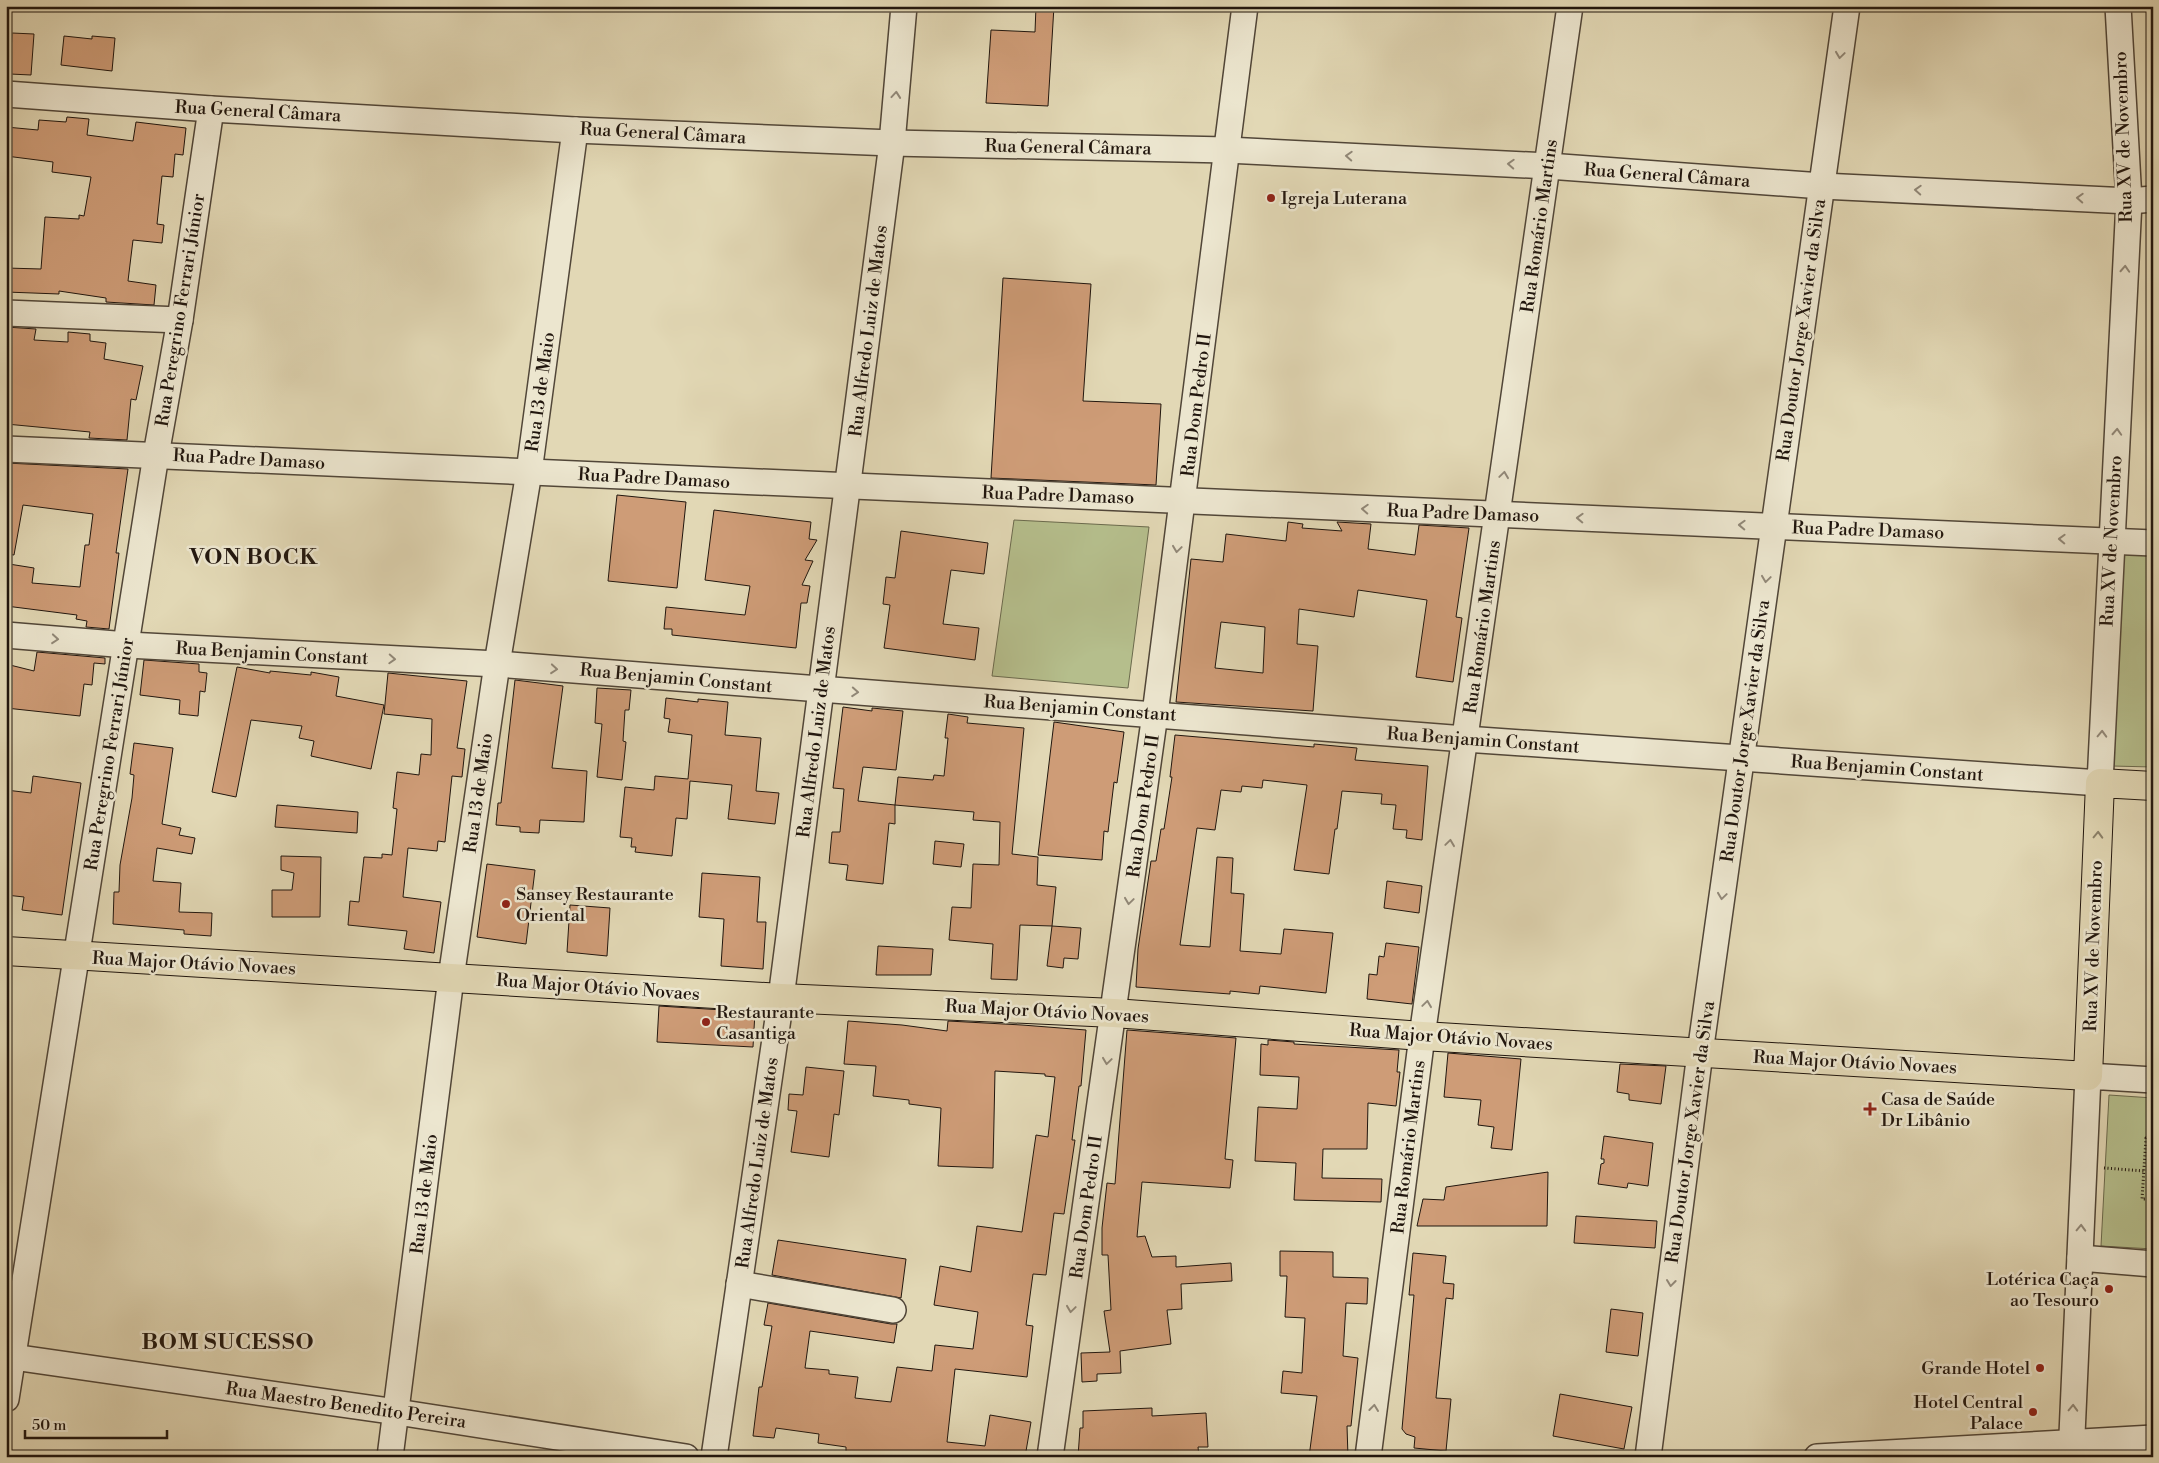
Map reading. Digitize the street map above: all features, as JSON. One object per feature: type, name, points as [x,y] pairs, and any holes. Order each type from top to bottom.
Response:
[{"type":"main road","name":"Rua Benjamin Constant","points":[[2100,783],[2153,786]]},
{"type":"main road","name":"Rua XV de Novembro","points":[[2088,1076],[2100,783]]},
{"type":"main road","name":"Rua Major Otávio Novaes","points":[[6,951],[781,998],[1114,1013],[1422,1036],[2088,1076]]},
{"type":"street","name":"Rua Alfredo Luiz de Matos","points":[[714,1457],[781,998],[892,143],[904,6]]},
{"type":"street","name":"Rua Dom Pedro II","points":[[1050,1457],[1156,714],[1245,6]]},
{"type":"street","name":"Rua Romário Martins","points":[[1368,1457],[1422,1036],[1570,6]]},
{"type":"street","name":"Rua Doutor Jorge Xavier da Silva","points":[[1648,1457],[1700,1053],[1847,6]]},
{"type":"street","name":"Rua XV de Novembro","points":[[2100,783],[2111,541],[2141,200],[2118,6]]},
{"type":"street","name":"Rua General Câmara","points":[[6,94],[212,109],[574,130],[892,143],[1228,150],[1548,166],[1822,186],[2141,200]]},
{"type":"street","name":"Rua Peregrino Ferrari Júnior","points":[[6,1399],[10,1356],[78,956],[212,109]]},
{"type":"street","name":"Rua 13 de Maio","points":[[390,1457],[451,978],[497,664],[529,472],[574,130]]},
{"type":"street","points":[[6,313],[180,320]]},
{"type":"street","name":"Rua Padre Damaso","points":[[6,449],[156,454],[2153,543]]},
{"type":"street","name":"Rua Benjamin Constant","points":[[6,635],[127,645],[497,664],[1466,739],[2100,783]]},
{"type":"street","points":[[2072,1450],[2088,1076],[2153,1080]]},
{"type":"street","points":[[2080,1258],[2153,1264]]},
{"type":"street","points":[[739,1284],[893,1310]]},
{"type":"street","name":"Rua Maestro Benedito Pereira","points":[[10,1356],[397,1412],[686,1457]]},
{"type":"street","points":[[1817,1457],[2072,1450],[2153,1438]]},
{"type":"path","points":[[2153,1139],[2146,1138],[2142,1199],[2153,1199]]},
{"type":"path","points":[[2084,1166],[2144,1172]]},
{"type":"green space","points":[[1014,520],[1149,527],[1128,688],[992,676]]},
{"type":"green space","points":[[2114,546],[2153,547],[2153,767],[2112,766]]},
{"type":"green space","points":[[2109,1095],[2153,1098],[2153,1249],[2101,1246]]},
{"type":"building","points":[[1036,6],[1054,6],[1048,106],[986,103],[991,30],[1035,32]]},
{"type":"building","points":[[12,33],[34,34],[31,75],[10,74]]},
{"type":"building","points":[[64,36],[92,39],[92,36],[115,38],[112,71],[61,65]]},
{"type":"building","points":[[67,117],[89,119],[87,135],[133,141],[136,122],[186,128],[183,155],[175,154],[173,177],[162,176],[157,224],[164,225],[162,243],[133,240],[128,281],[156,285],[154,305],[106,302],[106,298],[59,291],[59,294],[6,292],[6,268],[41,269],[45,217],[79,219],[79,215],[84,216],[91,177],[52,172],[53,162],[6,156],[6,127],[38,130],[39,120],[66,122]]},
{"type":"building","points":[[1003,278],[1091,284],[1083,401],[1161,404],[1156,485],[991,478]]},
{"type":"building","points":[[6,327],[36,329],[34,340],[68,342],[68,332],[90,334],[90,341],[106,343],[104,359],[143,366],[136,400],[131,399],[127,440],[89,438],[90,432],[6,424]]},
{"type":"building","points":[[6,463],[128,469],[116,553],[119,553],[109,629],[86,627],[87,621],[76,619],[77,615],[6,606],[6,581],[9,564],[34,568],[32,583],[80,587],[85,545],[89,545],[93,514],[23,505],[14,555],[6,554]]},
{"type":"building","points":[[617,495],[686,502],[677,588],[608,581]]},
{"type":"building","points":[[714,510],[811,522],[809,539],[817,540],[805,560],[813,561],[802,585],[810,586],[807,603],[801,603],[796,648],[672,635],[672,629],[664,629],[666,607],[745,615],[750,586],[705,580]]},
{"type":"building","points":[[1288,522],[1303,524],[1302,528],[1342,531],[1337,522],[1371,524],[1368,549],[1415,555],[1419,525],[1469,528],[1456,617],[1462,618],[1453,682],[1416,677],[1427,600],[1358,590],[1354,617],[1299,609],[1297,644],[1318,646],[1313,711],[1176,702],[1191,559],[1223,562],[1226,534],[1286,541]],"holes":[[[1221,622],[1265,627],[1263,673],[1215,668]]]},
{"type":"building","points":[[901,531],[988,543],[984,574],[951,570],[943,624],[979,628],[975,660],[884,648],[890,605],[883,604],[886,577],[895,578]]},
{"type":"building","points":[[37,652],[105,658],[105,664],[94,663],[92,685],[84,684],[80,716],[6,708],[6,664],[34,671]]},
{"type":"building","points":[[144,660],[199,664],[199,672],[207,673],[205,692],[200,691],[198,716],[179,714],[180,700],[140,695]]},
{"type":"building","points":[[237,667],[270,673],[270,671],[311,675],[311,672],[339,677],[336,696],[384,705],[371,769],[311,756],[314,741],[299,738],[302,726],[251,720],[236,797],[212,792]]},
{"type":"building","points":[[388,673],[467,681],[457,748],[465,749],[462,777],[452,776],[445,842],[438,841],[437,851],[408,848],[403,897],[441,902],[434,953],[404,949],[407,931],[348,925],[350,901],[359,902],[364,857],[382,858],[382,854],[392,855],[397,809],[393,808],[397,772],[419,775],[421,754],[431,755],[432,719],[384,714]]},
{"type":"building","points":[[515,680],[563,686],[552,768],[587,771],[584,822],[540,820],[539,833],[520,832],[520,827],[496,825],[498,803],[501,803]]},
{"type":"building","points":[[597,688],[631,690],[629,710],[625,710],[623,741],[626,742],[622,780],[597,777],[602,724],[595,723]]},
{"type":"building","points":[[666,698],[698,702],[698,699],[728,702],[725,735],[761,738],[756,791],[779,793],[775,824],[728,819],[732,785],[690,781],[687,819],[676,818],[672,856],[635,852],[636,847],[631,847],[632,838],[620,837],[625,787],[654,790],[655,776],[688,779],[692,735],[668,732],[670,719],[664,718]]},
{"type":"building","points":[[843,707],[872,711],[872,708],[903,711],[896,770],[863,767],[858,801],[895,805],[895,824],[889,823],[883,884],[846,880],[848,865],[829,863],[832,832],[840,832],[844,789],[833,788]]},
{"type":"building","points":[[948,714],[968,717],[967,723],[1024,728],[1012,854],[1038,857],[1037,885],[1056,887],[1052,926],[1020,925],[1017,980],[991,979],[993,944],[949,940],[952,907],[971,908],[973,864],[999,865],[1000,822],[973,820],[974,812],[895,805],[898,777],[933,780],[934,775],[944,776],[948,738],[945,738]]},
{"type":"building","points":[[1054,722],[1124,732],[1117,783],[1114,782],[1108,832],[1104,831],[1102,860],[1038,855]]},
{"type":"building","points":[[1175,735],[1314,747],[1314,744],[1357,748],[1355,760],[1428,766],[1422,840],[1406,838],[1407,830],[1393,829],[1396,805],[1381,804],[1382,794],[1342,791],[1329,874],[1294,870],[1307,785],[1263,780],[1262,788],[1242,786],[1241,792],[1221,790],[1215,830],[1197,828],[1180,945],[1210,947],[1217,857],[1233,858],[1231,893],[1244,894],[1240,951],[1281,954],[1284,929],[1333,933],[1326,993],[1260,986],[1259,994],[1230,991],[1230,994],[1136,987],[1138,949],[1151,861],[1156,861],[1161,829],[1164,829],[1172,777],[1170,777]]},
{"type":"building","points":[[134,743],[173,748],[162,824],[181,828],[179,835],[195,838],[192,854],[157,848],[153,881],[181,883],[179,912],[212,913],[211,936],[184,934],[184,930],[113,924],[114,892],[119,892],[120,865],[132,798],[134,775],[130,774]]},
{"type":"building","points":[[33,776],[81,783],[62,915],[22,910],[24,897],[6,895],[6,790],[31,793]]},
{"type":"building","points":[[277,805],[358,812],[357,833],[275,827]]},
{"type":"building","points":[[935,841],[964,844],[961,867],[933,864]]},
{"type":"building","points":[[281,856],[321,857],[320,917],[272,917],[272,890],[292,890],[294,873],[281,870]]},
{"type":"building","name":"Sansey Restaurante Oriental","points":[[487,864],[535,870],[526,944],[477,937]]},
{"type":"building","points":[[702,873],[760,877],[757,922],[766,922],[763,969],[721,966],[724,919],[699,917]]},
{"type":"building","points":[[1387,881],[1422,886],[1419,913],[1384,908]]},
{"type":"building","points":[[570,905],[610,908],[607,956],[567,952]]},
{"type":"building","points":[[1052,926],[1081,928],[1078,959],[1064,958],[1063,968],[1047,966]]},
{"type":"building","points":[[1386,943],[1419,947],[1412,1004],[1367,999],[1369,974],[1377,975],[1379,956],[1384,957]]},
{"type":"building","points":[[878,946],[933,949],[931,975],[876,975]]},
{"type":"building","name":"Restaurante Casantiga","points":[[659,1006],[755,1012],[753,1047],[657,1042]]},
{"type":"building","points":[[848,1021],[947,1031],[948,1021],[1086,1030],[1081,1086],[1079,1086],[1072,1140],[1075,1140],[1064,1214],[1054,1213],[1046,1275],[1033,1274],[1026,1325],[1033,1326],[1027,1377],[955,1369],[947,1442],[985,1446],[990,1415],[1031,1422],[1025,1457],[862,1457],[846,1455],[846,1447],[818,1443],[819,1434],[776,1428],[774,1438],[753,1436],[759,1387],[762,1387],[772,1326],[764,1325],[768,1303],[897,1324],[894,1343],[810,1331],[805,1368],[829,1370],[829,1374],[858,1377],[855,1398],[891,1402],[897,1367],[932,1371],[935,1345],[973,1349],[978,1312],[934,1305],[940,1266],[971,1272],[977,1226],[1022,1232],[1036,1135],[1048,1137],[1055,1077],[1045,1076],[1045,1074],[995,1071],[993,1168],[938,1166],[941,1108],[909,1104],[909,1100],[873,1096],[876,1066],[844,1064]]},
{"type":"building","points":[[1127,1030],[1236,1038],[1225,1159],[1233,1160],[1230,1188],[1142,1182],[1137,1237],[1145,1236],[1152,1257],[1176,1256],[1176,1267],[1231,1263],[1232,1281],[1181,1284],[1182,1309],[1167,1310],[1171,1344],[1120,1351],[1121,1373],[1097,1374],[1097,1381],[1082,1382],[1081,1353],[1110,1352],[1104,1311],[1111,1310],[1108,1255],[1102,1255],[1102,1228],[1107,1183],[1115,1184]]},
{"type":"building","points":[[1268,1040],[1294,1042],[1294,1044],[1399,1050],[1397,1072],[1400,1072],[1396,1106],[1368,1103],[1367,1149],[1323,1149],[1322,1178],[1382,1179],[1381,1202],[1294,1200],[1296,1163],[1255,1161],[1258,1107],[1297,1109],[1299,1077],[1260,1075],[1261,1044],[1268,1045]]},
{"type":"building","points":[[1448,1053],[1521,1059],[1512,1150],[1491,1148],[1494,1127],[1478,1125],[1481,1100],[1444,1097]]},
{"type":"building","points":[[1620,1064],[1666,1066],[1661,1104],[1629,1100],[1629,1094],[1617,1092]]},
{"type":"building","points":[[806,1067],[844,1071],[839,1115],[834,1114],[829,1157],[791,1152],[797,1111],[788,1110],[789,1094],[803,1095]]},
{"type":"building","points":[[1604,1136],[1653,1143],[1648,1186],[1628,1183],[1627,1188],[1598,1184],[1601,1164],[1604,1163],[1604,1159],[1601,1159]]},
{"type":"building","points":[[1548,1172],[1547,1226],[1417,1226],[1423,1199],[1444,1200],[1446,1187]]},
{"type":"building","points":[[1576,1216],[1657,1221],[1655,1248],[1574,1243]]},
{"type":"building","points":[[778,1240],[906,1259],[901,1298],[772,1275]]},
{"type":"building","points":[[1280,1251],[1333,1252],[1333,1277],[1368,1278],[1367,1304],[1346,1303],[1343,1356],[1358,1358],[1351,1426],[1347,1426],[1348,1457],[1309,1457],[1317,1396],[1281,1393],[1283,1371],[1302,1373],[1305,1318],[1285,1317],[1287,1276],[1280,1276]]},
{"type":"building","points":[[1413,1253],[1446,1256],[1443,1283],[1454,1284],[1453,1299],[1446,1298],[1436,1398],[1451,1399],[1446,1451],[1414,1448],[1415,1437],[1406,1434],[1402,1429],[1414,1295],[1409,1295]]},
{"type":"building","points":[[1611,1309],[1643,1313],[1638,1356],[1606,1352]]},
{"type":"building","points":[[1560,1394],[1632,1407],[1624,1449],[1553,1436]]},
{"type":"building","points":[[1152,1408],[1152,1416],[1206,1413],[1208,1447],[1198,1447],[1199,1457],[1078,1457],[1080,1428],[1083,1428],[1083,1411]]},
{"type":"place","name":"Igreja Luterana","points":[[1271,198]]},
{"type":"place","name":"Sansey Restaurante Oriental","points":[[506,904]]},
{"type":"place","name":"Restaurante Casantiga","points":[[706,1022]]},
{"type":"place","name":"Casa de Saúde Dr Libânio","points":[[1870,1109]]},
{"type":"place","name":"Lotérica Caça ao Tesouro","points":[[2109,1289]]},
{"type":"place","name":"Grande Hotel","points":[[2040,1368]]},
{"type":"place","name":"Hotel Central Palace","points":[[2033,1412]]},
{"type":"district","name":"VON BOCK","points":[[254,556]]},
{"type":"district","name":"BOM SUCESSO","points":[[228,1341]]}]
